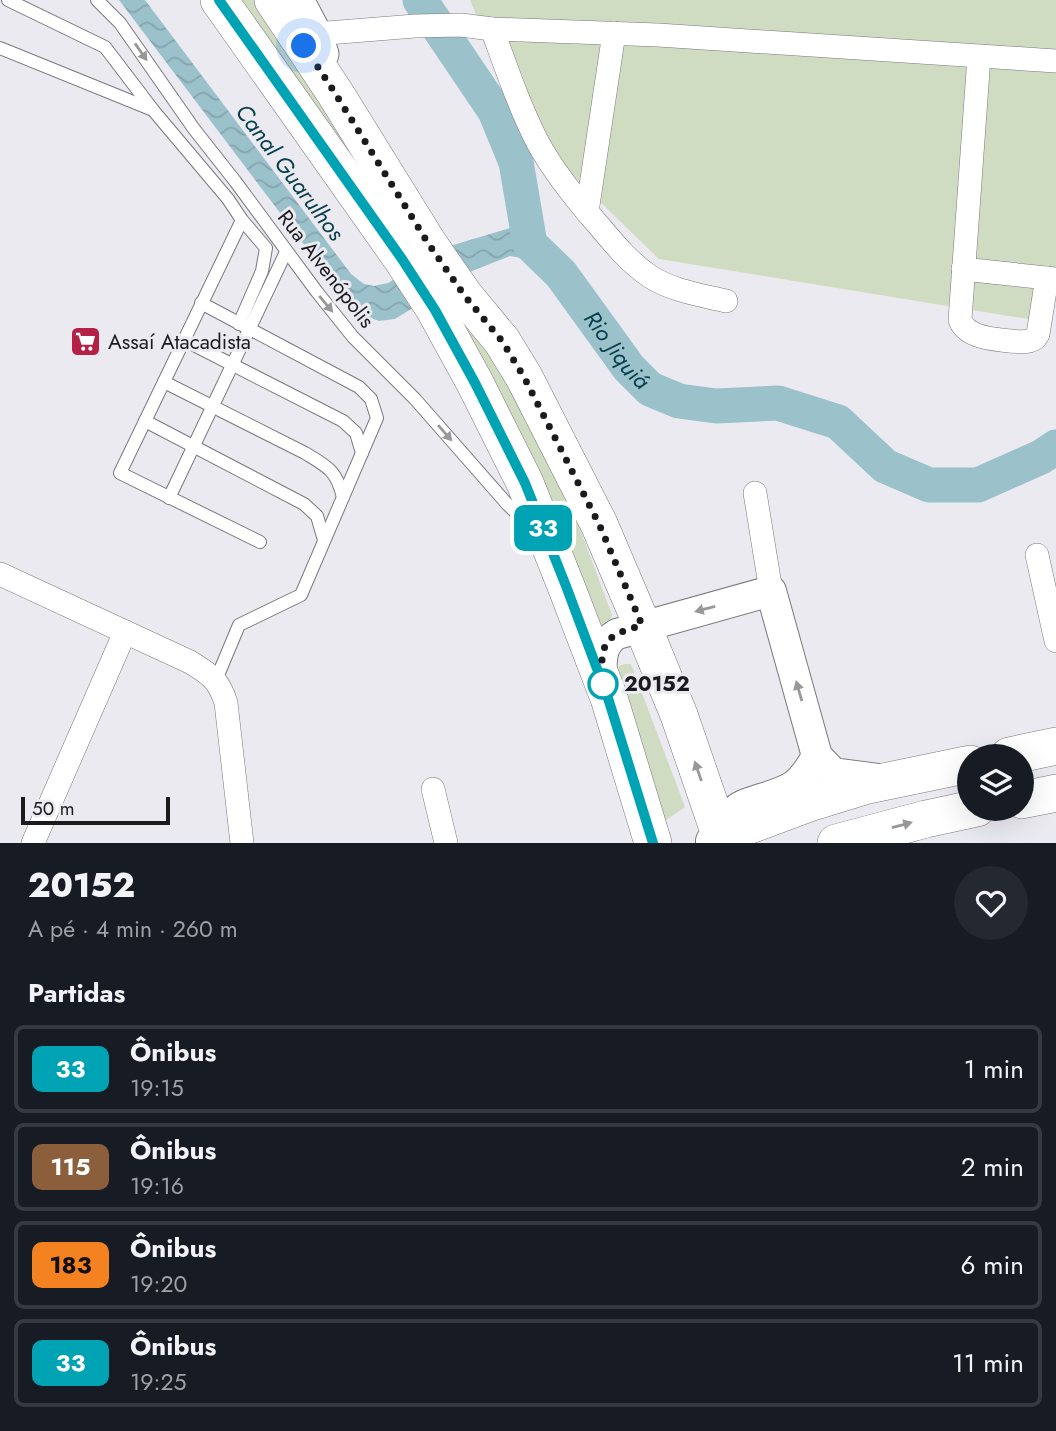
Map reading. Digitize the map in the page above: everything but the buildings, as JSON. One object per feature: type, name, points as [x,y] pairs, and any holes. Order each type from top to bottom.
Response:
[{"type":"main road","points":[[219,0],[415,251],[449,303],[475,383],[525,483],[601,678],[653,843]]},
{"type":"main road","points":[[273,0],[335,93],[415,251]]},
{"type":"main road","points":[[297,0],[315,34],[335,93]]},
{"type":"main road","points":[[449,303],[502,341],[524,377],[599,524],[679,715],[717,841],[812,802],[864,786],[957,767]]},
{"type":"main road","points":[[1034,751],[1056,746]]},
{"type":"main road","points":[[1034,798],[1056,793]]},
{"type":"main road","points":[[840,842],[957,812]]},
{"type":"street","points":[[315,34],[460,25],[1056,61]]},
{"type":"street","points":[[492,29],[539,143],[558,175],[587,212],[631,262],[650,276],[689,293],[726,302]]},
{"type":"street","points":[[587,212],[614,33]]},
{"type":"street","points":[[963,269],[1052,279],[1038,334],[1034,339],[1027,341],[974,335],[960,320],[963,269],[979,57]]},
{"type":"street","points":[[755,493],[771,591],[817,757],[827,769],[836,774],[892,780]]},
{"type":"street","points":[[1037,555],[1056,641]]},
{"type":"street","points":[[0,574],[190,662],[216,680],[226,703],[242,843]]},
{"type":"street","points":[[601,678],[604,646],[617,634],[771,591]]},
{"type":"street","points":[[33,843],[125,632]]},
{"type":"street","points":[[717,841],[733,812],[795,786],[809,773],[817,757]]},
{"type":"street","points":[[433,789],[446,843]]},
{"type":"lane","points":[[8,0],[105,47],[266,248],[262,271],[232,364],[169,498]]},
{"type":"lane","name":"Rua Alvenópolis","points":[[97,0],[120,23],[194,129],[346,328],[508,505],[548,543]]},
{"type":"lane","points":[[0,48],[153,110]]},
{"type":"lane","points":[[242,219],[120,473],[260,542]]},
{"type":"lane","points":[[244,326],[286,252]]},
{"type":"lane","points":[[201,303],[359,387],[371,398],[377,418],[301,595],[239,625],[216,680]]},
{"type":"lane","points":[[184,340],[343,421],[356,433],[362,453]]},
{"type":"lane","points":[[164,382],[324,464],[337,476],[343,496]]},
{"type":"lane","points":[[145,421],[304,504],[317,516],[324,540]]},
{"type":"green space","points":[[234,0],[263,0],[488,335],[571,505],[612,615],[609,623],[597,628],[542,490]]},
{"type":"green space","points":[[470,0],[1056,0],[1056,289],[1040,321],[659,259],[556,159],[490,48]]},
{"type":"green space","points":[[631,664],[685,807],[659,825],[614,674],[619,666]]},
{"type":"water","points":[[119,0],[145,0],[351,274],[364,284],[374,286],[388,283],[450,246],[520,225],[530,244],[534,260],[510,256],[472,271],[395,319],[379,321],[355,312]]},
{"type":"waterway","name":"Rio Jiquiá","points":[[420,0],[495,111],[516,162],[530,244],[561,274],[629,368],[650,389],[679,401],[716,406],[778,403],[838,422],[885,466],[929,485],[978,485],[1041,457],[1056,447]]},
{"type":"bus line","name":"33","points":[[219,0],[402,259],[435,310],[475,383],[525,483],[566,586],[608,698],[653,843]]},
{"type":"place","name":"Assaí Atacadista","points":[[85,342]]},
{"type":"place","name":"20152","points":[[603,684]]},
{"type":"route","points":[[304,46],[428,243],[464,295],[502,341],[524,377],[599,524],[642,625],[617,634],[604,646],[601,678],[603,684]]},
{"type":"water label","name":"Canal Guarulhos","points":[[290,172]]}]
